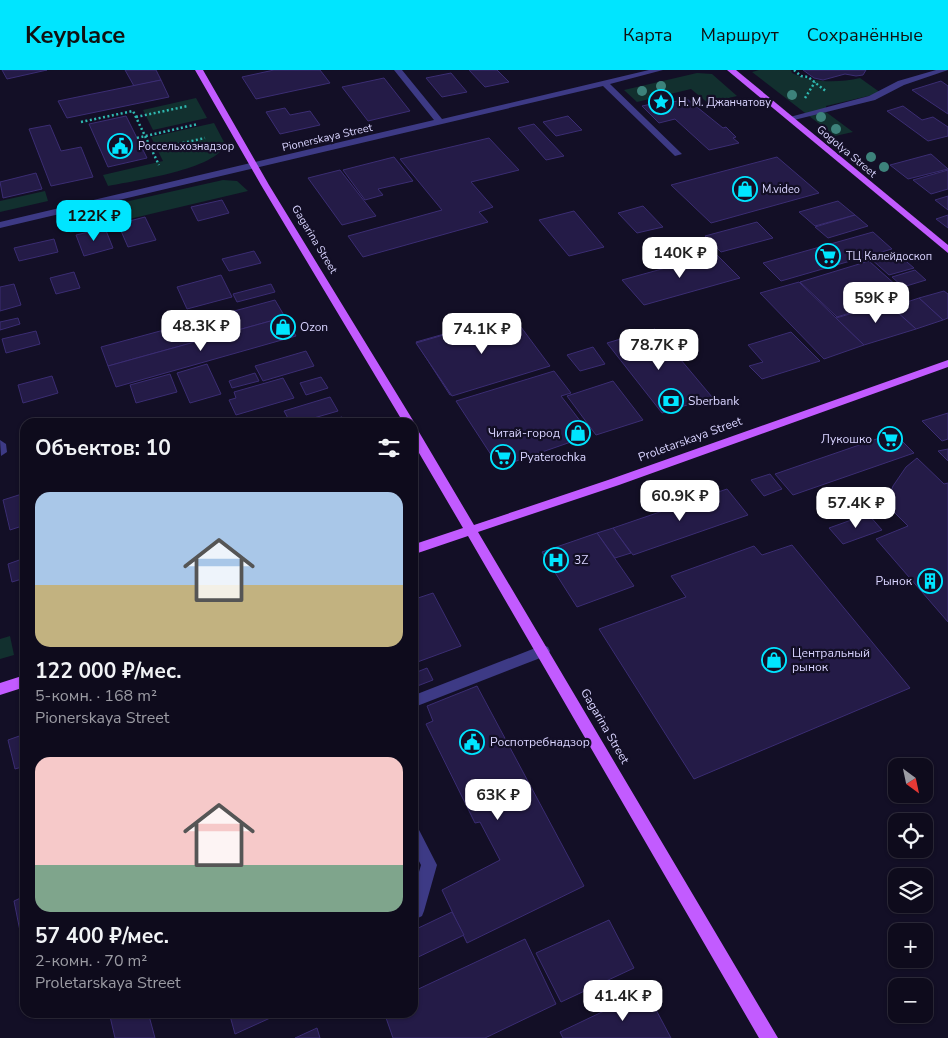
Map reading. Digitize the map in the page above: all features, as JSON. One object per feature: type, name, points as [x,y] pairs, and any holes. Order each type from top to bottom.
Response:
[{"type":"main road","name":"Gagarina Street","points":[[199,70],[406,418]]},
{"type":"main road","name":"Gogolya Street","points":[[731,70],[948,250]]},
{"type":"main road","name":"Proletarskaya Street","points":[[418,548],[615,482],[948,363]]},
{"type":"main road","name":"Gagarina Street","points":[[418,440],[473,530],[769,1038]]},
{"type":"main road","points":[[0,690],[20,683]]},
{"type":"street","points":[[398,70],[440,122]]},
{"type":"street","name":"Pionerskaya Street","points":[[0,225],[659,70]]},
{"type":"street","points":[[790,118],[872,98],[901,83],[944,70]]},
{"type":"street","points":[[605,83],[678,154]]},
{"type":"street","points":[[418,700],[542,651]]},
{"type":"street","points":[[418,843],[428,865],[418,903]]},
{"type":"path","points":[[794,70],[826,90],[831,99]]},
{"type":"path","points":[[805,98],[815,82]]},
{"type":"path","points":[[136,117],[188,106]]},
{"type":"path","points":[[81,122],[133,111],[159,165]]},
{"type":"path","points":[[137,138],[198,124]]},
{"type":"path","points":[[152,150],[205,138]]},
{"type":"green space","points":[[759,70],[791,70],[792,73],[809,79],[826,81],[860,78],[881,93],[826,106],[826,112],[853,132],[835,136],[752,72]]},
{"type":"green space","points":[[697,73],[712,74],[737,96],[708,103],[691,89],[637,102],[624,90]]},
{"type":"green space","points":[[196,98],[207,118],[153,130],[143,110]]},
{"type":"green space","points":[[214,123],[225,144],[219,153],[191,167],[108,186],[103,175],[163,161],[151,137]]},
{"type":"green space","points":[[223,180],[237,181],[248,191],[70,233],[69,225],[80,212]]},
{"type":"green space","points":[[45,191],[48,201],[0,212],[0,201]]},
{"type":"green space","points":[[10,636],[14,655],[0,659],[0,639]]},
{"type":"building","points":[[2,70],[47,70],[7,79]]},
{"type":"building","points":[[125,70],[156,70],[161,80],[134,86]]},
{"type":"building","points":[[274,70],[320,70],[330,83],[256,99],[242,77]]},
{"type":"building","points":[[469,70],[497,70],[509,82],[485,87]]},
{"type":"building","points":[[803,70],[866,70],[863,75],[845,74],[823,80],[814,78]]},
{"type":"building","points":[[451,73],[467,92],[442,97],[426,78]]},
{"type":"building","points":[[384,78],[410,111],[368,121],[342,87]]},
{"type":"building","points":[[161,80],[169,97],[67,118],[58,101]]},
{"type":"building","points":[[941,81],[948,86],[948,114],[912,90]]},
{"type":"building","points":[[687,99],[723,128],[726,127],[736,137],[733,138],[739,143],[709,150],[675,119],[659,123],[642,106]]},
{"type":"building","points":[[903,106],[922,120],[933,117],[948,127],[948,136],[928,141],[887,111]]},
{"type":"building","points":[[285,108],[290,115],[310,111],[320,125],[280,134],[266,112]]},
{"type":"building","name":"Россельхознадзор","points":[[126,116],[147,158],[108,167],[89,124]]},
{"type":"building","points":[[568,116],[582,130],[556,136],[543,122]]},
{"type":"building","points":[[534,124],[564,156],[546,160],[518,128]]},
{"type":"building","points":[[50,125],[61,151],[81,147],[93,177],[51,186],[29,129]]},
{"type":"building","points":[[489,138],[519,170],[471,182],[493,207],[479,212],[488,222],[363,257],[348,236],[442,210],[400,159]]},
{"type":"building","points":[[931,154],[948,169],[908,179],[890,165]]},
{"type":"building","points":[[394,157],[413,181],[378,189],[383,195],[365,200],[343,170]]},
{"type":"building","name":"M.video","points":[[777,157],[819,193],[711,223],[671,185]]},
{"type":"building","points":[[340,170],[376,216],[342,225],[308,178]]},
{"type":"building","points":[[948,170],[948,189],[931,194],[913,180]]},
{"type":"building","points":[[36,173],[42,189],[3,198],[0,182]]},
{"type":"building","points":[[948,196],[948,210],[935,200]]},
{"type":"building","points":[[222,200],[229,213],[198,221],[191,207]]},
{"type":"building","points":[[838,201],[855,215],[815,226],[799,212]]},
{"type":"building","points":[[643,206],[663,227],[637,233],[618,213]]},
{"type":"building","points":[[574,211],[604,247],[569,256],[539,220]]},
{"type":"building","points":[[855,215],[868,226],[828,238],[815,227]]},
{"type":"building","points":[[948,215],[948,228],[936,219]]},
{"type":"building","points":[[145,217],[156,240],[128,247],[118,224]]},
{"type":"building","points":[[757,222],[773,238],[721,252],[705,236]]},
{"type":"building","points":[[105,228],[113,248],[84,256],[76,235]]},
{"type":"building","name":"ТЦ Калейдоскоп","points":[[873,232],[892,249],[781,281],[763,263]]},
{"type":"building","points":[[54,239],[58,252],[19,261],[14,248]]},
{"type":"building","points":[[254,251],[261,263],[229,271],[222,259]]},
{"type":"building","points":[[894,251],[914,268],[889,275],[870,258]]},
{"type":"building","points":[[716,254],[740,278],[644,305],[622,280]]},
{"type":"building","points":[[869,261],[907,295],[837,317],[800,282]]},
{"type":"building","points":[[915,270],[926,280],[903,287],[892,277]]},
{"type":"building","points":[[74,272],[80,288],[56,294],[50,278]]},
{"type":"building","points":[[221,275],[232,297],[187,309],[177,287]]},
{"type":"building","points":[[799,282],[864,345],[824,359],[760,293]]},
{"type":"building","points":[[14,284],[21,305],[0,311],[0,287]]},
{"type":"building","points":[[271,284],[275,292],[237,302],[233,294]]},
{"type":"building","points":[[944,291],[948,294],[948,318],[943,320],[919,298]]},
{"type":"building","points":[[919,298],[943,320],[916,329],[892,307]]},
{"type":"building","points":[[275,300],[285,317],[108,366],[101,347]]},
{"type":"building","points":[[887,303],[916,329],[864,345],[836,318]]},
{"type":"building","points":[[511,315],[548,366],[450,395],[416,342]]},
{"type":"building","points":[[512,315],[550,366],[452,396],[416,343]]},
{"type":"building","points":[[285,317],[296,336],[116,387],[108,366]]},
{"type":"building","points":[[18,318],[20,324],[0,330],[0,322]]},
{"type":"building","points":[[655,329],[712,397],[662,413],[607,343]]},
{"type":"building","points":[[36,331],[40,344],[6,353],[2,339]]},
{"type":"building","points":[[791,332],[820,361],[762,379],[749,366],[763,362],[748,345]]},
{"type":"building","points":[[593,347],[605,364],[580,371],[567,355]]},
{"type":"building","points":[[306,351],[314,366],[263,381],[255,366]]},
{"type":"building","points":[[207,364],[221,394],[190,403],[177,373]]},
{"type":"building","points":[[554,371],[571,393],[561,396],[591,435],[499,467],[456,401]]},
{"type":"building","points":[[255,373],[259,381],[232,388],[229,381]]},
{"type":"building","points":[[170,374],[177,392],[136,403],[130,385]]},
{"type":"building","points":[[52,376],[58,393],[23,403],[18,385]]},
{"type":"building","points":[[321,377],[328,388],[306,395],[300,383]]},
{"type":"building","points":[[283,378],[294,398],[236,415],[229,400],[236,398],[234,392]]},
{"type":"building","points":[[613,381],[643,420],[596,435],[567,396]]},
{"type":"building","points":[[330,397],[338,411],[314,418],[288,418],[284,411]]},
{"type":"building","points":[[948,413],[948,439],[942,441],[922,421]]},
{"type":"building","points":[[894,433],[914,453],[793,495],[775,474]]},
{"type":"building","points":[[948,449],[948,461],[938,451]]},
{"type":"building","name":"Рынок","points":[[917,458],[944,484],[948,483],[948,622],[876,539],[908,526],[886,504],[893,486],[906,467]]},
{"type":"building","points":[[770,474],[782,489],[764,496],[751,480]]},
{"type":"building","points":[[727,489],[748,515],[633,555],[613,528]]},
{"type":"building","points":[[20,495],[20,527],[10,530],[3,500]]},
{"type":"building","points":[[868,514],[882,530],[843,544],[829,528]]},
{"type":"building","points":[[613,528],[631,553],[615,558],[597,533]]},
{"type":"building","points":[[597,533],[634,586],[577,607],[542,552]]},
{"type":"building","points":[[792,545],[910,688],[694,779],[599,629],[686,597],[671,576],[754,546],[762,555]]},
{"type":"building","points":[[20,560],[20,580],[12,582],[8,564]]},
{"type":"building","points":[[433,593],[461,646],[418,662],[418,598]]},
{"type":"building","points":[[427,668],[433,680],[418,686],[418,672]]},
{"type":"building","points":[[477,686],[584,886],[467,943],[442,890],[500,860],[480,822],[475,823],[426,724],[433,721],[427,706]]},
{"type":"building","points":[[20,736],[20,768],[15,769],[8,740]]},
{"type":"building","points":[[20,898],[20,931],[14,901]]},
{"type":"building","points":[[452,912],[464,935],[418,957],[418,928]]},
{"type":"building","points":[[609,920],[634,968],[561,1002],[536,953]]},
{"type":"building","points":[[525,939],[556,1004],[485,1038],[393,1038],[386,1018],[418,1018],[418,989]]},
{"type":"building","points":[[646,991],[671,1038],[563,1038],[560,1032]]},
{"type":"building","points":[[110,1018],[150,1018],[155,1038],[115,1038]]},
{"type":"building","points":[[231,1018],[270,1018],[235,1034]]},
{"type":"building","points":[[317,1028],[320,1038],[295,1038]]},
{"type":"place","name":"Н. М. Джанчатову","points":[[661,102]]},
{"type":"place","name":"Россельхознадзор","points":[[120,146]]},
{"type":"place","name":"M.video","points":[[745,189]]},
{"type":"place","name":"ТЦ Калейдоскоп","points":[[828,256]]},
{"type":"place","name":"Ozon","points":[[283,327]]},
{"type":"place","name":"Sberbank","points":[[671,401]]},
{"type":"place","name":"Читай-город","points":[[578,433]]},
{"type":"place","name":"Лукошко","points":[[890,439]]},
{"type":"place","name":"Pyaterochka","points":[[503,457]]},
{"type":"place","name":"3Z","points":[[556,560]]},
{"type":"place","name":"Рынок","points":[[930,581]]},
{"type":"place","name":"Центральный рынок","points":[[774,660]]},
{"type":"place","name":"Роспотребнадзор","points":[[472,742]]}]
